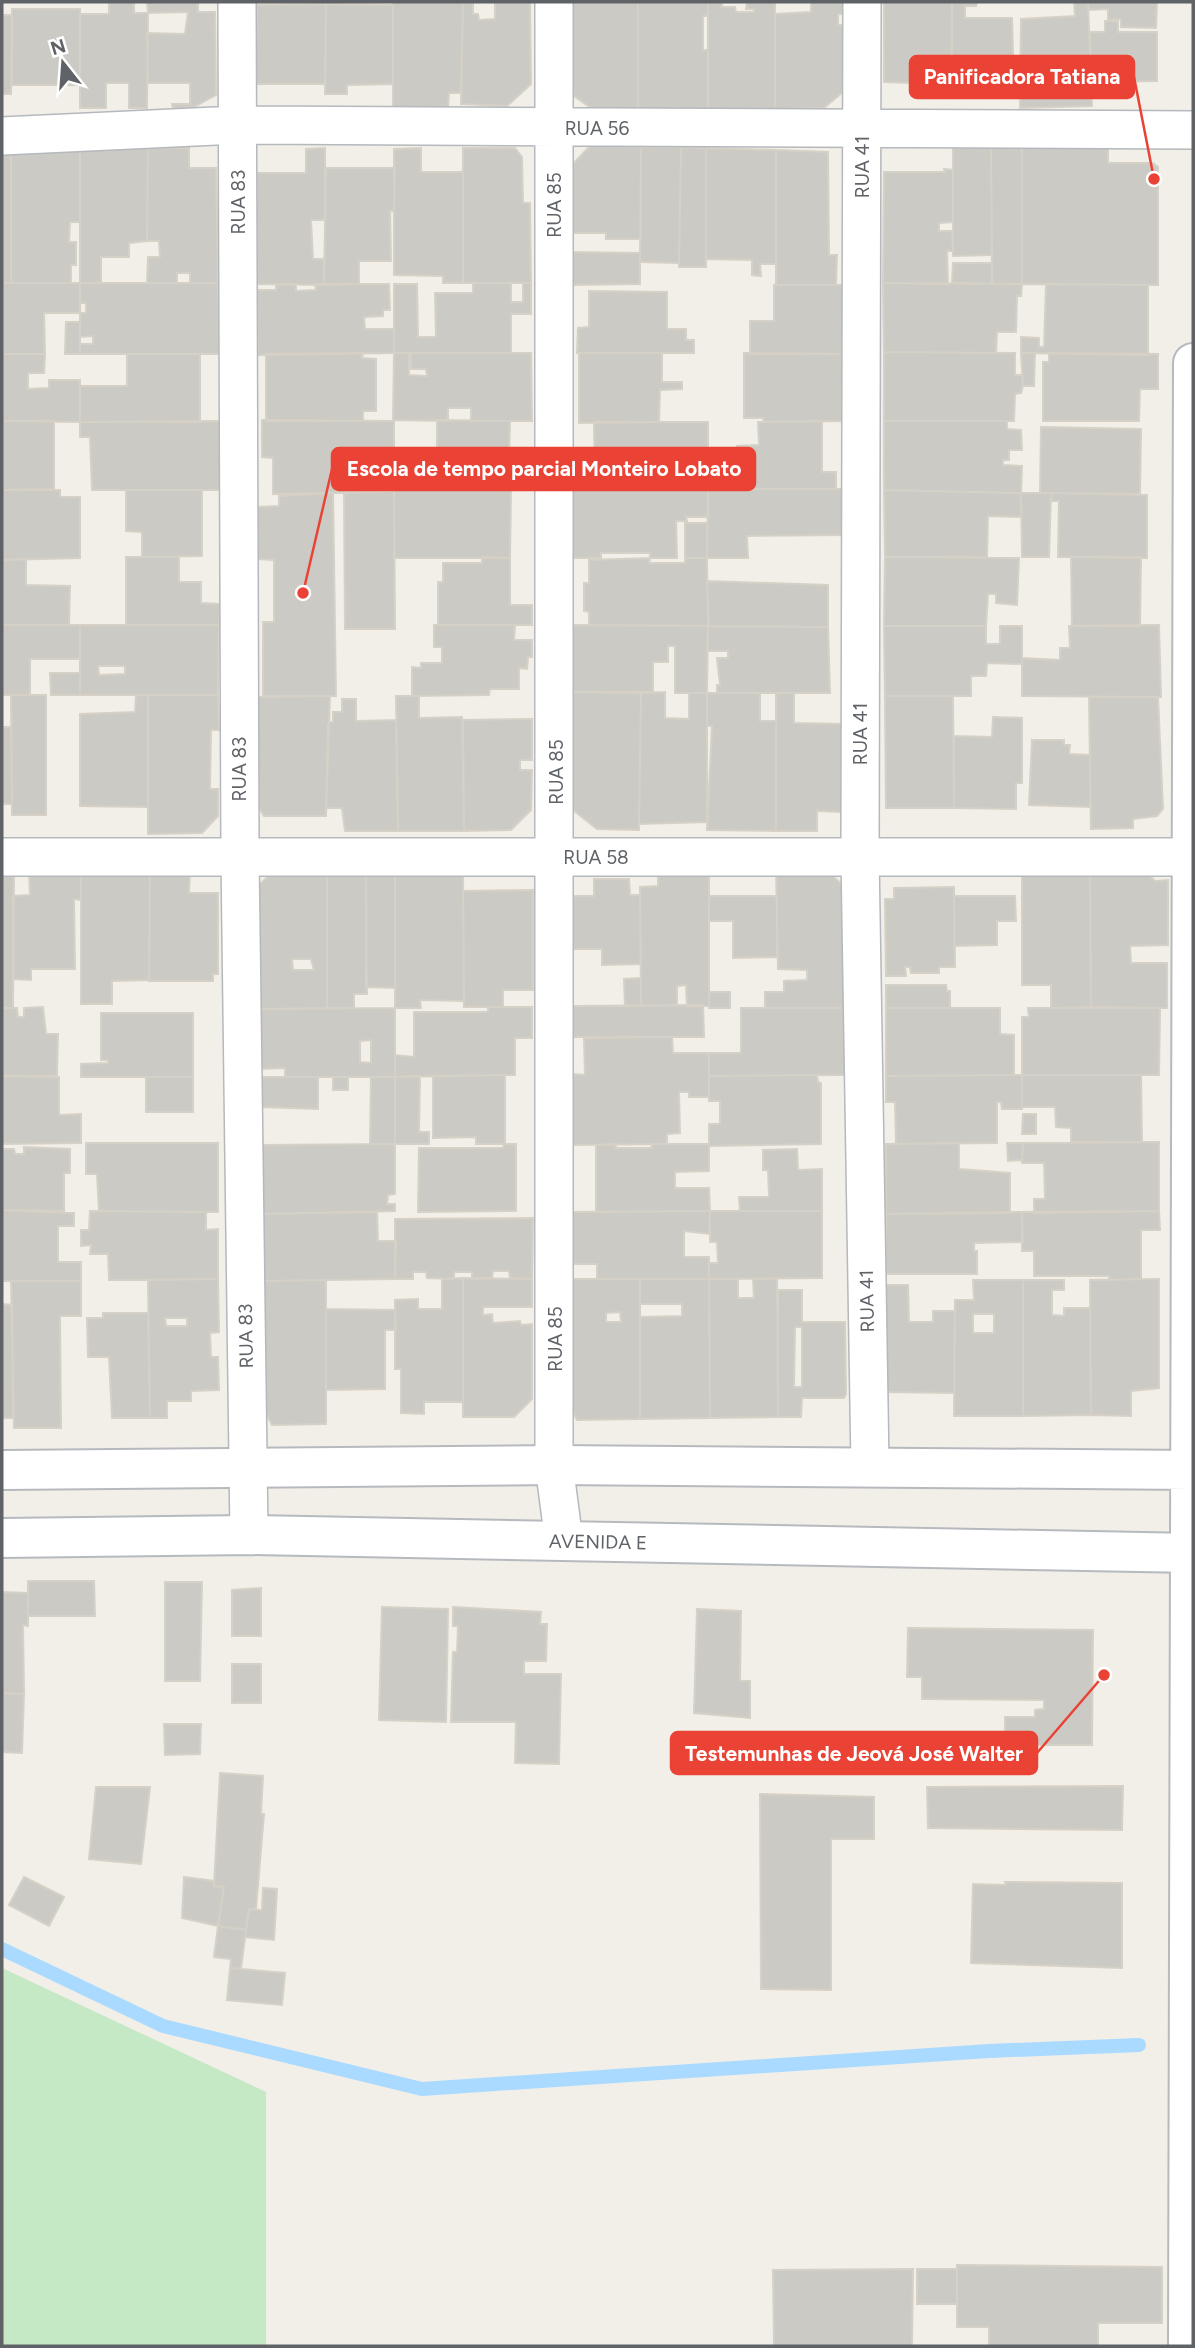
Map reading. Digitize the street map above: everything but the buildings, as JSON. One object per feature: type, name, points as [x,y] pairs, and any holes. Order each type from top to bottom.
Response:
[{"type":"street","name":"RUA 83","points":[[237,2],[240,858],[249,1535]]},
{"type":"street","name":"RUA 85","points":[[554,2],[554,1465],[564,1541]]},
{"type":"street","name":"RUA 41","points":[[862,2],[860,855],[870,1466]]},
{"type":"street","name":"RUA 56","points":[[2,136],[237,125],[1193,130]]},
{"type":"street","points":[[1188,2346],[1193,363]]},
{"type":"street","name":"RUA 58","points":[[2,857],[1191,857]]},
{"type":"street","points":[[2,1470],[554,1465],[1192,1470]]},
{"type":"street","name":"AVENIDA E","points":[[2,1538],[249,1535],[1191,1553]]},
{"type":"green space","points":[[2,1968],[266,2092],[266,2346],[2,2346]]},
{"type":"waterway","points":[[2,1949],[163,2026],[422,2089],[989,2051],[1139,2045]]},
{"type":"place","name":"Panificadora Tatiana","points":[[1154,179]]},
{"type":"place","name":"Escola de tempo parcial Monteiro Lobato","points":[[303,593]]},
{"type":"place","name":"Testemunhas de Jeová José Walter","points":[[1104,1675]]}]
